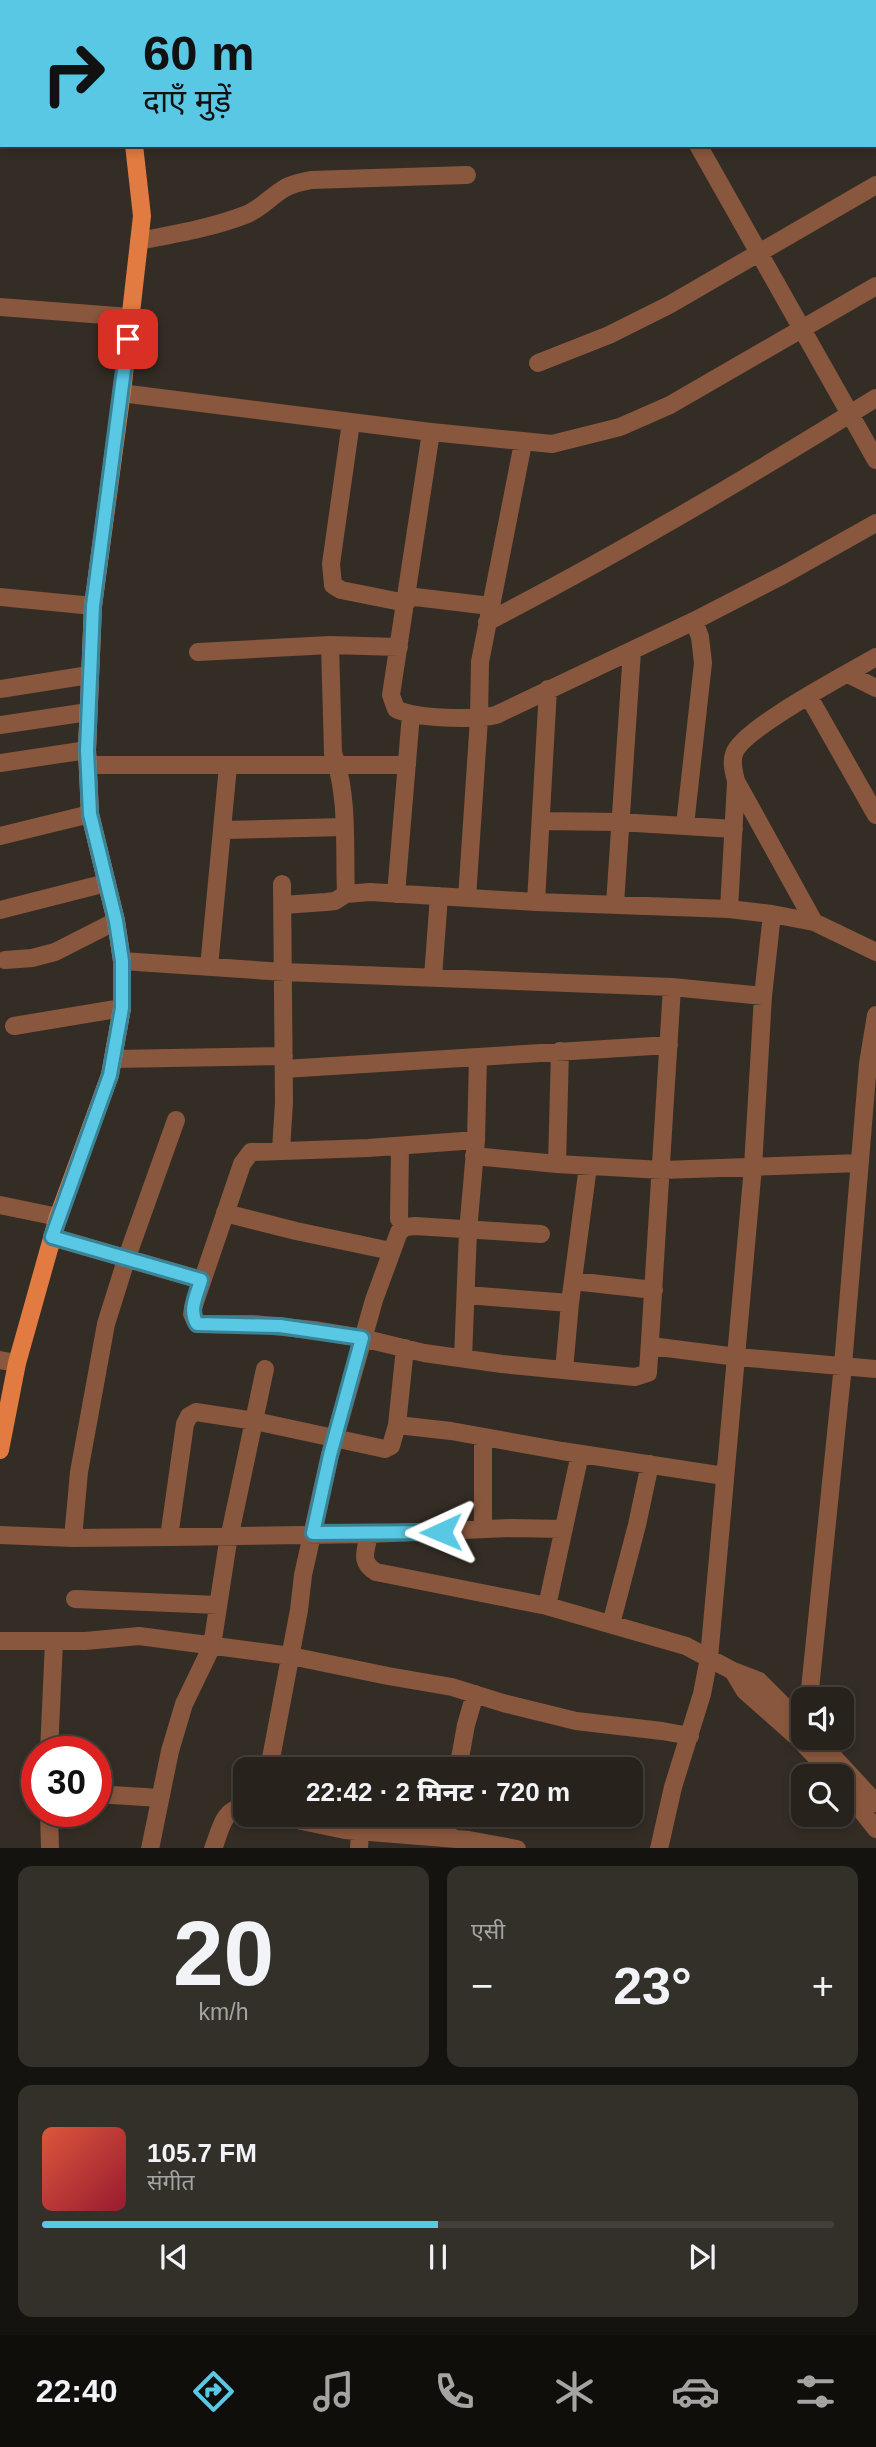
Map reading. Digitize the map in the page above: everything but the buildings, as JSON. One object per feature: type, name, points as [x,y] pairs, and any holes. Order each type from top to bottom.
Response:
[{"type":"main road","points":[[0,1450],[8,1362],[110,1075],[122,1008],[122,961],[116,921],[90,814],[87,758],[93,606],[142,216],[134,147]]},
{"type":"street","points":[[699,147],[876,460]]},
{"type":"street","points":[[139,241],[191,231],[247,215],[283,189],[311,180],[467,175]]},
{"type":"street","points":[[538,363],[609,335],[669,305],[876,185]]},
{"type":"street","points":[[121,393],[523,443],[552,444],[620,427],[670,405],[876,286]]},
{"type":"street","points":[[0,307],[130,317]]},
{"type":"street","points":[[351,422],[331,564],[333,584],[341,590],[358,594],[406,599],[489,614],[678,517],[876,398]]},
{"type":"street","points":[[432,432],[392,702],[396,709],[411,714],[479,719],[516,706],[694,621],[876,523]]},
{"type":"street","points":[[467,898],[479,719],[480,662],[523,443]]},
{"type":"street","points":[[0,597],[93,606]]},
{"type":"street","points":[[685,825],[703,663],[700,637],[694,621]]},
{"type":"street","points":[[198,652],[330,645],[399,647]]},
{"type":"street","points":[[330,645],[333,752],[338,765],[344,827],[346,894]]},
{"type":"street","points":[[615,904],[632,651]]},
{"type":"street","points":[[729,909],[736,781],[732,764],[734,752],[758,729],[876,657]]},
{"type":"street","points":[[848,674],[876,688]]},
{"type":"street","points":[[0,689],[89,675]]},
{"type":"street","points":[[536,902],[548,689]]},
{"type":"street","points":[[809,697],[876,815]]},
{"type":"street","points":[[0,725],[88,712]]},
{"type":"street","points":[[396,894],[411,714]]},
{"type":"street","points":[[0,763],[87,758],[228,766],[407,765]]},
{"type":"street","points":[[209,967],[228,766]]},
{"type":"street","points":[[736,781],[814,922]]},
{"type":"street","points":[[0,836],[90,814]]},
{"type":"street","points":[[541,821],[620,822],[734,829]]},
{"type":"street","points":[[223,830],[344,827]]},
{"type":"street","points":[[0,910],[106,883]]},
{"type":"street","points":[[281,1150],[284,1063],[282,884]]},
{"type":"street","points":[[283,905],[335,901],[346,894],[370,892],[536,902],[729,909],[814,922],[876,952]]},
{"type":"street","points":[[432,977],[439,897]]},
{"type":"street","points":[[659,1848],[673,1787],[702,1694],[709,1658],[737,1357],[753,1167],[763,996],[772,914]]},
{"type":"street","points":[[5,960],[32,958],[55,952],[116,921]]},
{"type":"street","points":[[122,961],[284,972],[672,987],[763,996]]},
{"type":"street","points":[[672,987],[662,1170],[650,1368],[648,1373],[642,1377],[463,1358],[362,1338],[280,1326],[197,1324],[192,1314],[201,1280],[247,1156],[251,1152],[400,1146],[475,1148],[557,1164],[662,1170],[860,1163]]},
{"type":"street","points":[[14,1026],[122,1008]]},
{"type":"street","points":[[810,1687],[843,1365],[867,1064],[876,1015]]},
{"type":"street","points":[[113,1059],[284,1063],[478,1057],[669,1045]]},
{"type":"street","points":[[557,1164],[560,1051]]},
{"type":"street","points":[[463,1358],[478,1057]]},
{"type":"street","points":[[73,1538],[79,1472],[106,1324],[176,1120]]},
{"type":"street","points":[[398,1219],[400,1146]]},
{"type":"street","points":[[564,1370],[588,1166]]},
{"type":"street","points":[[0,1205],[58,1217]]},
{"type":"street","points":[[225,1213],[391,1251]]},
{"type":"street","points":[[271,1757],[303,1575],[335,1439],[362,1338],[399,1232],[406,1227],[541,1234]]},
{"type":"street","points":[[52,1237],[201,1280]]},
{"type":"street","points":[[573,1281],[654,1290]]},
{"type":"street","points":[[466,1295],[570,1303]]},
{"type":"street","points":[[651,1346],[737,1357],[876,1369]]},
{"type":"street","points":[[169,1537],[186,1424],[190,1416],[196,1412],[254,1421],[385,1449],[391,1446],[397,1424],[405,1348]]},
{"type":"street","points":[[150,1848],[170,1751],[184,1704],[212,1646],[230,1536],[265,1370]]},
{"type":"street","points":[[397,1424],[724,1476]]},
{"type":"street","points":[[483,1438],[483,1529]]},
{"type":"street","points":[[547,1606],[580,1454]]},
{"type":"street","points":[[611,1624],[638,1525],[650,1464]]},
{"type":"street","points":[[0,1535],[73,1538],[169,1537],[564,1529]]},
{"type":"street","points":[[369,1534],[364,1560],[367,1566],[376,1572],[547,1606],[686,1646],[733,1671],[759,1681],[791,1713]]},
{"type":"street","points":[[75,1599],[218,1605]]},
{"type":"street","points":[[0,1641],[139,1636],[291,1656],[452,1687],[576,1721],[690,1736]]},
{"type":"street","points":[[50,1736],[54,1641]]},
{"type":"street","points":[[733,1671],[745,1691],[797,1737],[823,1764]]},
{"type":"street","points":[[460,1757],[475,1694]]},
{"type":"street","points":[[829,1750],[873,1791]]},
{"type":"street","points":[[112,1795],[160,1798]]},
{"type":"street","points":[[854,1801],[876,1829]]},
{"type":"street","points":[[213,1848],[228,1813],[233,1809]]},
{"type":"street","points":[[49,1827],[50,1848]]},
{"type":"street","points":[[331,1827],[345,1830],[360,1840],[446,1838],[511,1848]]},
{"type":"street","points":[[446,1838],[448,1827]]},
{"type":"route","points":[[128,339],[93,606],[87,750],[90,814],[116,921],[122,961],[122,1008],[110,1075],[52,1237],[201,1280],[192,1314],[197,1324],[280,1326],[362,1338],[330,1455],[313,1533],[441,1532]]}]
